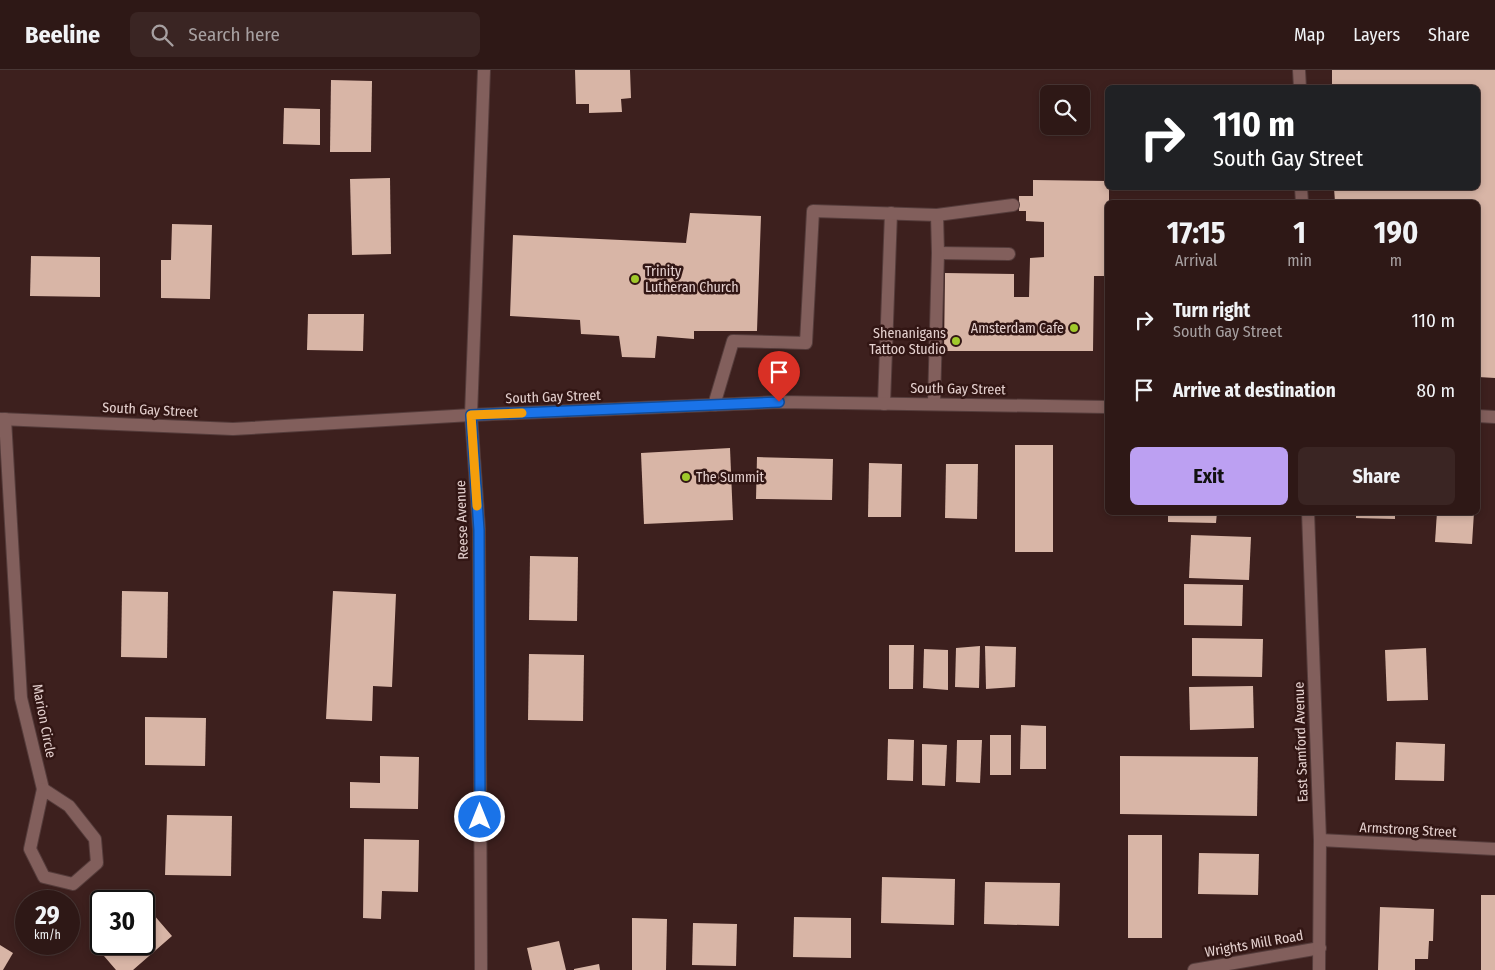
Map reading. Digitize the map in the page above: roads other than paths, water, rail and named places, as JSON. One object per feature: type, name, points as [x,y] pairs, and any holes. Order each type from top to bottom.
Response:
[{"type":"street","name":"Reese Avenue","points":[[481,970],[479,530],[471,415],[484,70]]},
{"type":"street","points":[[1299,70],[1300,85]]},
{"type":"street","points":[[714,405],[733,341],[806,343],[813,210],[937,215],[1013,205]]},
{"type":"street","points":[[884,404],[891,213]]},
{"type":"street","points":[[934,404],[938,253],[937,215]]},
{"type":"street","points":[[938,253],[1009,254]]},
{"type":"street","name":"South Gay Street","points":[[2,419],[233,429],[471,415],[779,402],[1105,407]]},
{"type":"street","points":[[1480,416],[1495,417]]},
{"type":"street","name":"Marion Circle","points":[[2,419],[21,698],[43,790],[30,849],[44,877],[73,884],[97,863],[95,839],[69,806],[43,790]]},
{"type":"street","name":"East Samford Avenue","points":[[1308,515],[1320,840],[1319,970]]},
{"type":"street","name":"Armstrong Street","points":[[1320,840],[1495,849]]},
{"type":"street","name":"Wrights Mill Road","points":[[1194,970],[1320,948]]},
{"type":"place","name":"Trinity Lutheran Church","points":[[635,279]]},
{"type":"place","name":"Amsterdam Cafe","points":[[1074,328]]},
{"type":"place","name":"Shenanigans Tattoo Studio","points":[[956,341]]},
{"type":"place","name":"The Summit","points":[[686,477]]}]
